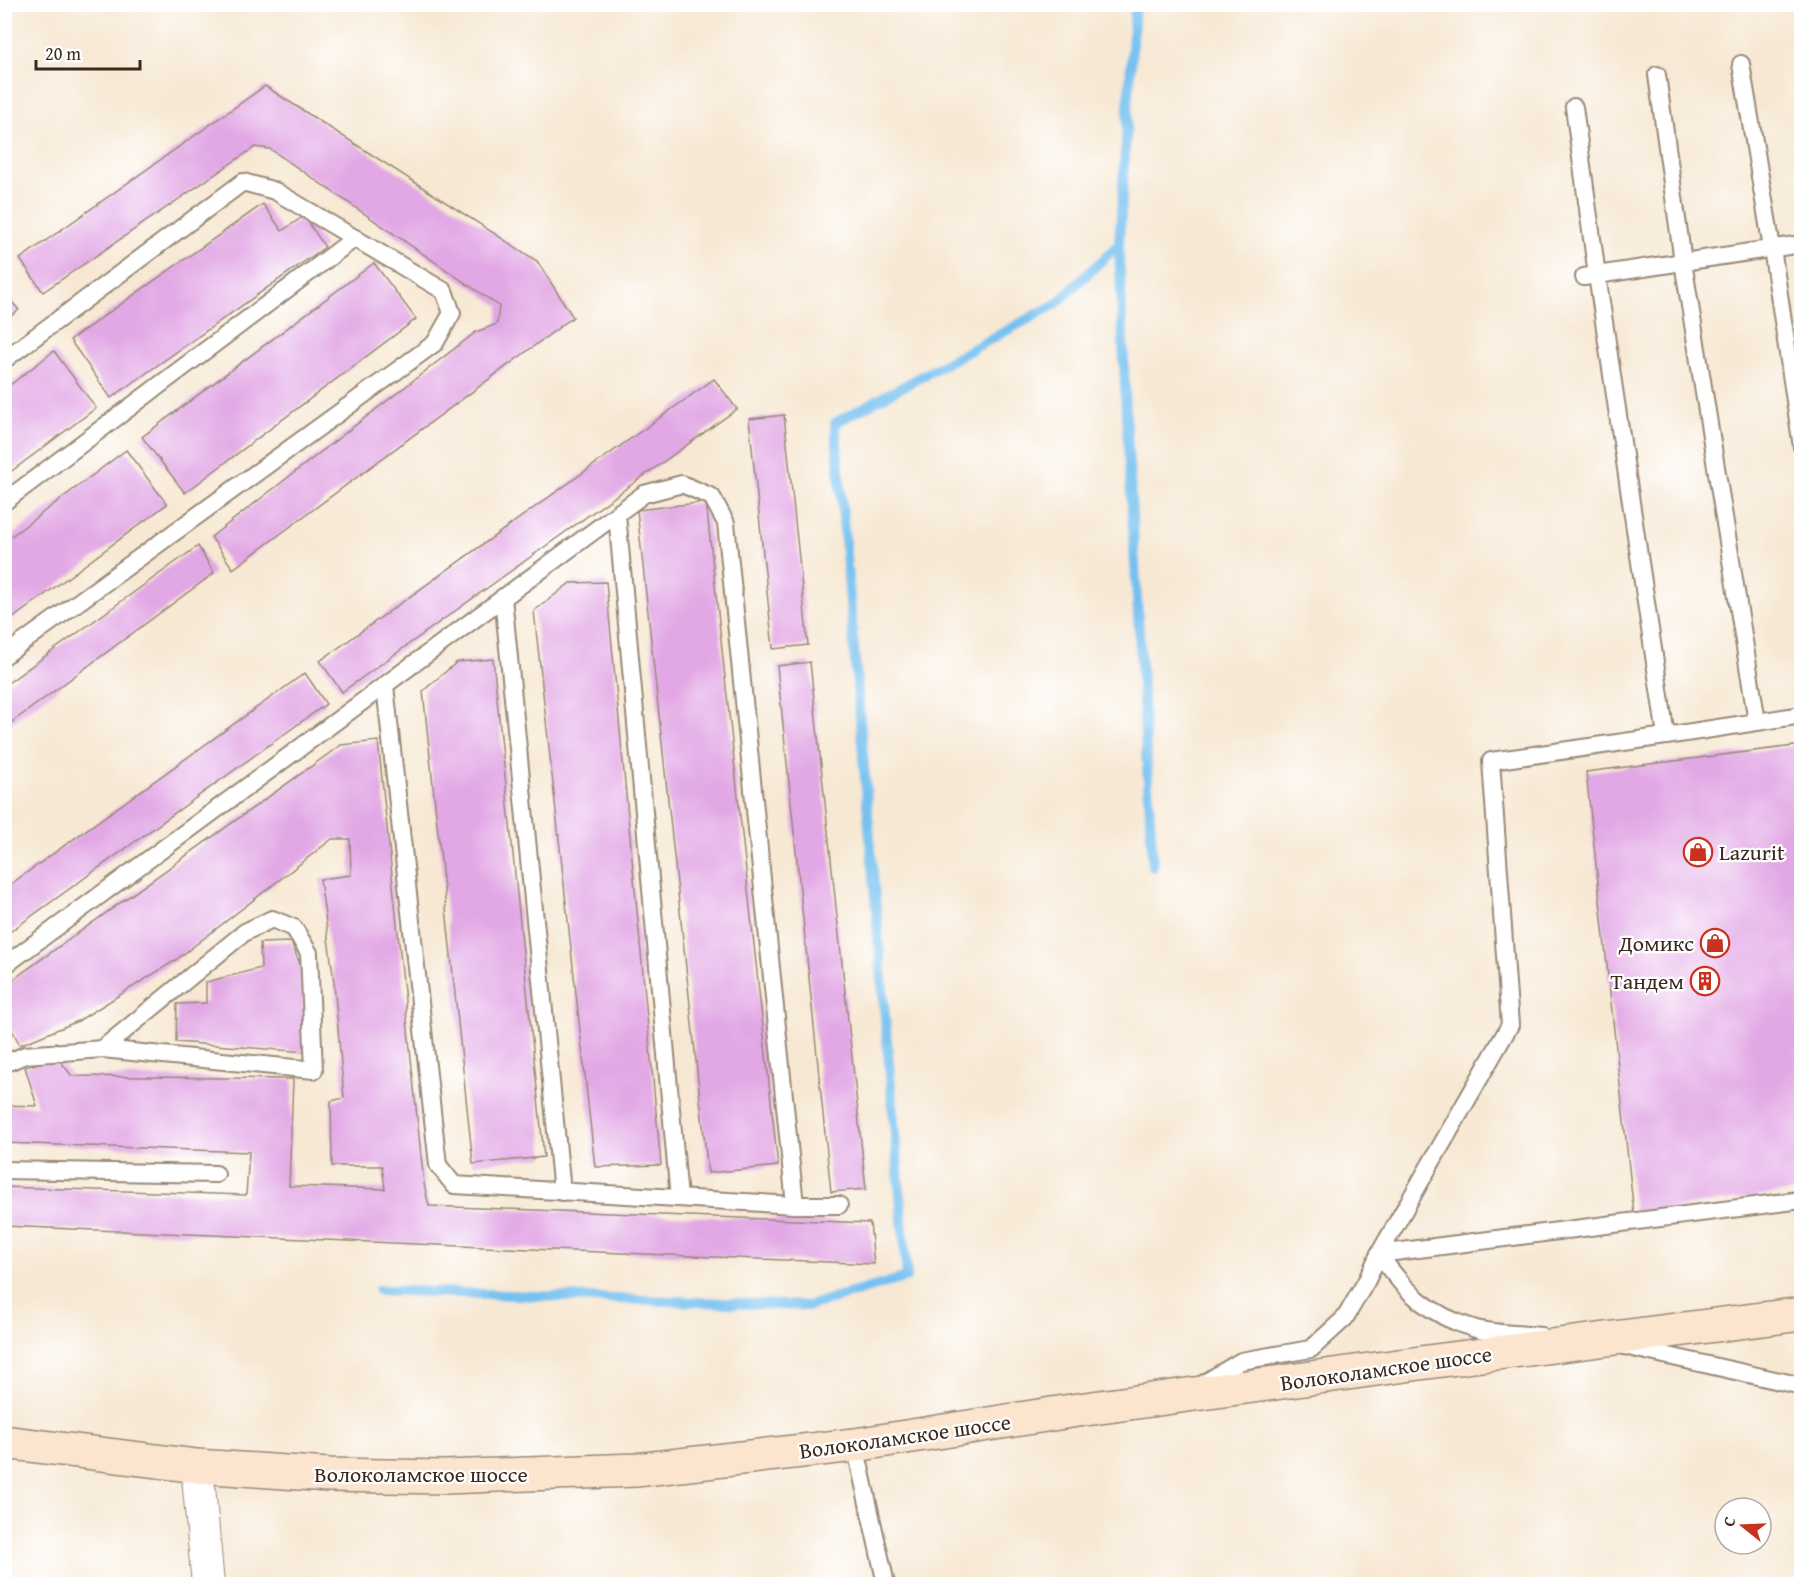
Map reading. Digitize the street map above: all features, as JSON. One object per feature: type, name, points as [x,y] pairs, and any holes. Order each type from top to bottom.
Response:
[{"type":"main road","name":"Волоколамское шоссе","points":[[4,1442],[197,1466],[329,1475],[507,1476],[636,1470],[855,1444],[1071,1411],[1802,1314]]},
{"type":"street","points":[[197,1466],[208,1584]]},
{"type":"lane","points":[[1741,64],[1802,447]]},
{"type":"lane","points":[[1657,75],[1683,262],[1757,722]]},
{"type":"lane","points":[[1574,107],[1590,276],[1666,736]]},
{"type":"lane","points":[[4,360],[243,182],[275,191],[444,291],[452,312],[435,343],[4,656]]},
{"type":"lane","points":[[4,502],[355,238]]},
{"type":"lane","points":[[1590,276],[1802,244]]},
{"type":"lane","points":[[4,966],[617,514],[644,495],[682,484],[712,497],[726,523],[795,1205]]},
{"type":"lane","points":[[617,514],[679,1198]]},
{"type":"lane","points":[[504,597],[562,1192]]},
{"type":"lane","points":[[384,686],[438,1166],[454,1185],[795,1205],[839,1205]]},
{"type":"lane","points":[[1184,1396],[1241,1361],[1311,1349],[1345,1318],[1510,1025],[1491,761],[1802,715]]},
{"type":"lane","points":[[4,1064],[25,1055],[102,1049],[314,1070],[309,953],[294,928],[272,919],[245,932],[102,1049]]},
{"type":"lane","points":[[4,1170],[216,1174]]},
{"type":"lane","points":[[1379,1254],[1802,1200]]},
{"type":"lane","points":[[1379,1254],[1395,1278],[1430,1310],[1477,1329],[1591,1341],[1802,1386]]},
{"type":"lane","points":[[855,1444],[886,1584]]},
{"type":"building","points":[[265,86],[537,261],[573,317],[233,569],[211,537],[476,332],[497,324],[499,306],[270,149],[255,147],[43,292],[20,259]]},
{"type":"building","points":[[263,204],[282,231],[304,216],[325,247],[111,398],[70,340]]},
{"type":"building","points":[[374,263],[416,319],[185,493],[142,437]]},
{"type":"building","points":[[4,293],[19,310],[4,321]]},
{"type":"building","points":[[54,351],[96,408],[5,476],[5,389]]},
{"type":"building","points":[[714,379],[737,409],[342,692],[320,661]]},
{"type":"building","points":[[784,415],[808,645],[773,649],[749,419]]},
{"type":"building","points":[[126,450],[167,504],[5,624],[5,541]]},
{"type":"building","points":[[706,502],[778,1166],[708,1173],[637,510]]},
{"type":"building","points":[[198,546],[214,573],[4,728],[4,686]]},
{"type":"building","points":[[606,582],[661,1165],[595,1167],[534,611],[570,583]]},
{"type":"building","points":[[493,659],[544,1157],[473,1164],[423,691],[457,662]]},
{"type":"building","points":[[810,662],[866,1189],[831,1192],[777,666]]},
{"type":"building","points":[[305,673],[326,704],[4,936],[4,889]]},
{"type":"building","points":[[378,741],[424,1184],[429,1206],[870,1223],[874,1264],[4,1226],[4,1187],[246,1195],[249,1152],[4,1143],[4,1105],[37,1106],[25,1067],[58,1058],[72,1076],[293,1079],[289,1186],[385,1189],[382,1166],[332,1166],[331,1101],[344,1098],[334,982],[320,879],[351,875],[350,839],[332,839],[176,960],[78,1021],[20,1045],[11,1028],[4,1033],[4,986],[341,745]]},
{"type":"building","name":"Тандем","points":[[1802,745],[1802,1190],[1634,1214],[1586,772]]},
{"type":"building","points":[[291,942],[302,969],[306,1052],[176,1042],[177,1004],[206,1003],[206,982],[261,968],[260,943]]},
{"type":"waterway","points":[[1135,4],[1119,244],[1126,414],[1153,867]]},
{"type":"waterway","points":[[379,1290],[808,1306],[907,1277],[835,423],[1056,304],[1119,244]]},
{"type":"place","name":"Lazurit","points":[[1698,852]]},
{"type":"place","name":"Домикс","points":[[1715,943]]},
{"type":"place","name":"Тандем","points":[[1705,981]]}]
